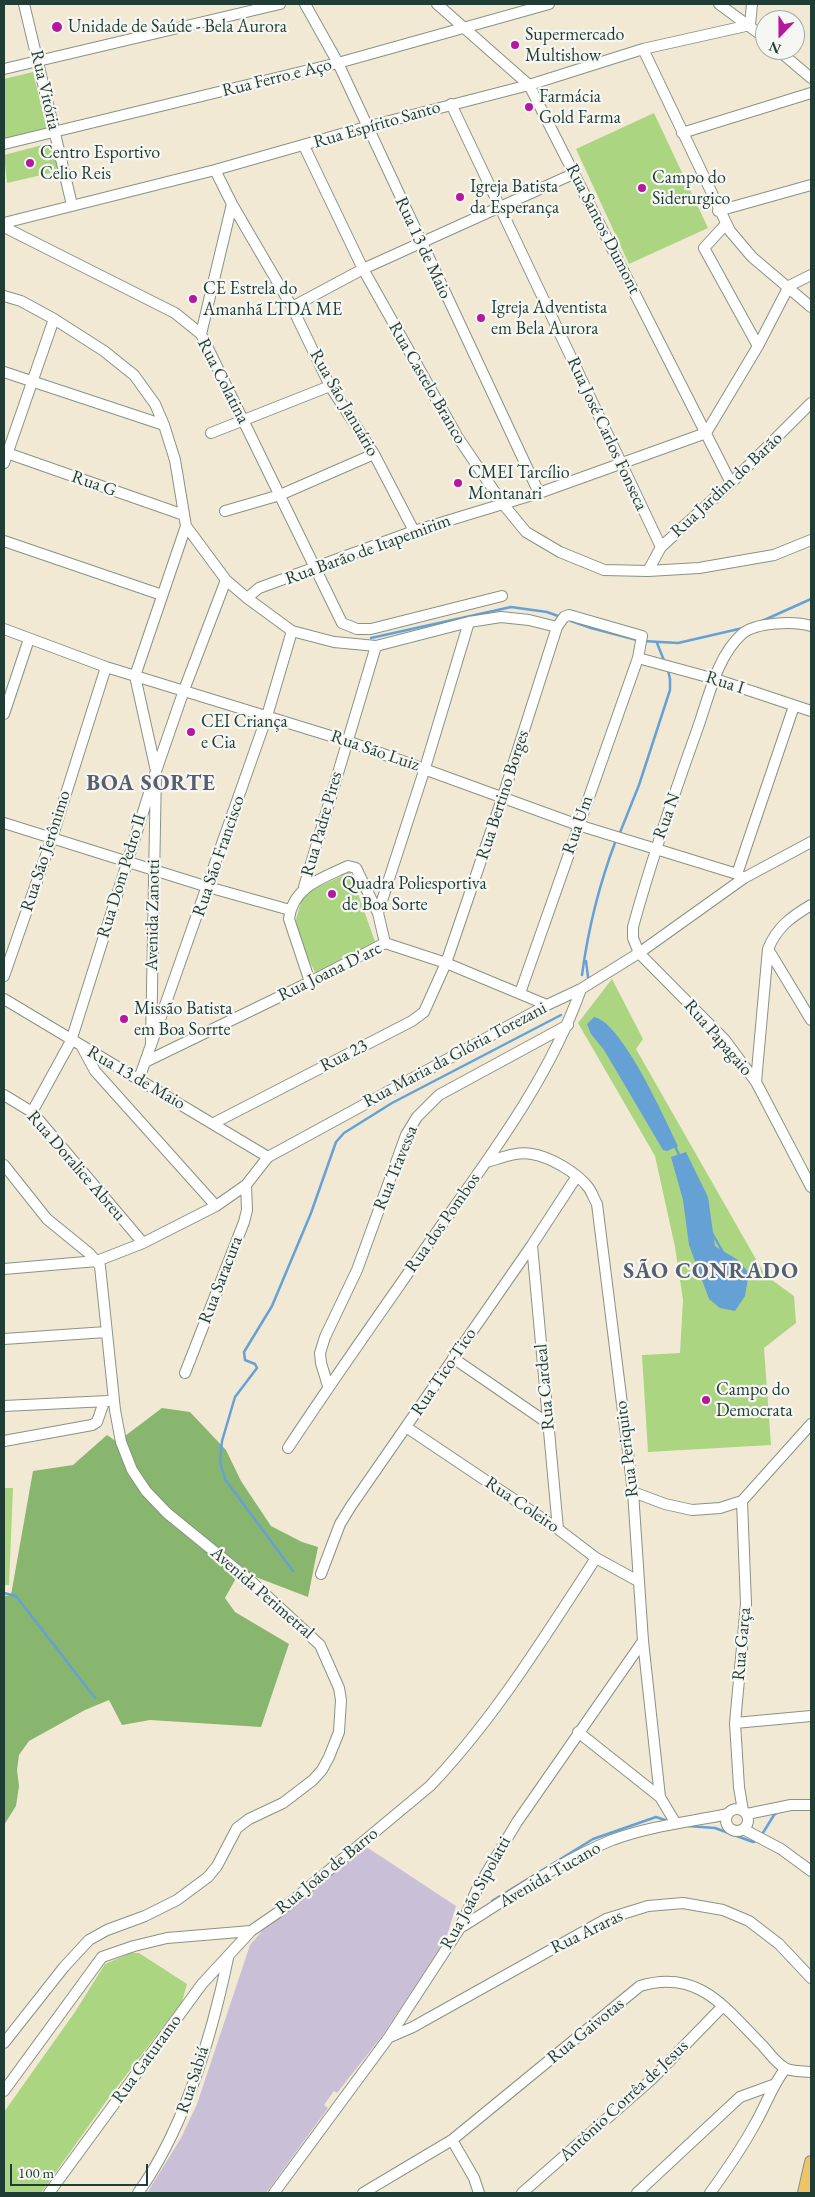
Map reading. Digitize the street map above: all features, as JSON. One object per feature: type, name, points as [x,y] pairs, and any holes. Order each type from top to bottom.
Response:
[{"type":"main road","points":[[804,2193],[811,2162]]},
{"type":"street","name":"Rua Vitória","points":[[24,4],[39,60],[54,133],[72,205]]},
{"type":"street","points":[[4,69],[280,4]]},
{"type":"street","name":"Rua 13 de Maio","points":[[305,4],[338,63],[366,127],[539,493]]},
{"type":"street","name":"Rua Santos Dumont","points":[[437,4],[465,26],[529,85],[731,483]]},
{"type":"street","name":"Rua Ferro e Aço","points":[[4,144],[338,63],[549,4]]},
{"type":"street","points":[[719,4],[755,29]]},
{"type":"street","points":[[750,25],[752,4]]},
{"type":"street","name":"Rua Espírito Santo","points":[[4,225],[72,205],[215,170],[366,127],[529,85],[643,49],[750,25]]},
{"type":"street","points":[[643,49],[718,211],[726,224],[740,245],[752,258],[789,286],[811,307]]},
{"type":"street","points":[[790,60],[811,78]]},
{"type":"street","points":[[682,134],[811,93]]},
{"type":"street","name":"Rua José Carlos Fonseca","points":[[451,104],[661,547]]},
{"type":"street","name":"Rua Castelo Branco","points":[[304,146],[363,269],[456,436],[503,504],[526,532],[560,552],[604,570],[648,571],[699,568],[774,555],[811,540]]},
{"type":"street","name":"Rua São Januário","points":[[215,170],[232,204],[292,307],[330,386],[374,454],[414,531]]},
{"type":"street","points":[[292,307],[363,269],[573,174]]},
{"type":"street","points":[[718,211],[811,185]]},
{"type":"street","points":[[201,334],[232,204]]},
{"type":"street","points":[[726,224],[704,248],[758,346]]},
{"type":"street","name":"Rua Colatina","points":[[4,225],[176,313],[201,334],[316,568],[338,618],[347,627],[371,629],[502,596]]},
{"type":"street","points":[[706,433],[758,346],[789,286],[811,275]]},
{"type":"street","points":[[4,296],[21,301],[54,319],[104,351],[134,375],[155,404],[164,425],[176,460],[185,521],[135,676]]},
{"type":"street","points":[[5,456],[54,319]]},
{"type":"street","points":[[4,372],[164,425]]},
{"type":"street","points":[[211,433],[330,386]]},
{"type":"street","name":"Rua Jardim do Barão","points":[[648,571],[661,547],[731,483],[811,403]]},
{"type":"street","name":"Rua Barão de Itapemirim","points":[[247,598],[259,588],[414,531],[539,493],[706,433]]},
{"type":"street","points":[[225,511],[280,495],[374,454]]},
{"type":"street","name":"Rua G","points":[[5,456],[185,521]]},
{"type":"street","points":[[185,521],[226,580],[292,631],[334,642],[376,646],[469,622],[502,617],[561,622],[642,636],[638,658]]},
{"type":"street","points":[[4,541],[162,595]]},
{"type":"street","name":"Rua Dom Pedro II","points":[[32,1112],[72,1041],[126,862],[156,772],[184,690],[226,580]]},
{"type":"street","points":[[378,914],[469,622]]},
{"type":"street","name":"Rua Bertino Borges","points":[[446,963],[561,622]]},
{"type":"street","name":"Rua N","points":[[639,953],[633,938],[632,927],[655,849],[715,680],[729,648],[744,632],[767,624],[803,623],[811,626]]},
{"type":"street","name":"Rua São Luiz","points":[[4,629],[106,667],[347,741],[503,796],[578,825],[740,876]]},
{"type":"street","name":"Rua São Francisco","points":[[139,1079],[268,716],[292,631]]},
{"type":"street","points":[[4,714],[29,639]]},
{"type":"street","name":"Rua Padre Pires","points":[[290,910],[304,888],[376,646]]},
{"type":"street","name":"Rua I","points":[[638,658],[715,680],[811,711]]},
{"type":"street","name":"Rua Um","points":[[520,993],[638,658]]},
{"type":"street","name":"Rua São Jerônimo","points":[[4,976],[52,838],[106,667]]},
{"type":"street","name":"Avenida Zanotti","points":[[135,676],[156,772],[151,1044]]},
{"type":"street","points":[[740,876],[794,706]]},
{"type":"street","points":[[4,823],[208,887],[290,910],[290,927],[310,982]]},
{"type":"street","name":"Rua Maria da Glória Torezani","points":[[4,1269],[97,1261],[143,1243],[216,1206],[246,1185],[268,1157],[547,1005],[581,989],[639,953],[740,876],[811,842]]},
{"type":"street","points":[[304,888],[352,866],[356,868],[378,914],[385,943]]},
{"type":"street","points":[[756,1082],[768,949],[774,934],[788,919],[811,905]]},
{"type":"street","name":"Rua Joana D'arc","points":[[145,1062],[310,982],[385,943],[446,963],[547,1005]]},
{"type":"street","points":[[768,949],[811,1020]]},
{"type":"street","name":"Rua Papagaio","points":[[639,953],[725,1040],[756,1082],[811,1187]]},
{"type":"street","name":"Rua 23","points":[[214,1123],[412,1021],[424,1012],[446,963]]},
{"type":"street","name":"Rua dos Pombos","points":[[288,1448],[328,1386],[487,1162],[552,1056],[568,1025],[581,989]]},
{"type":"street","name":"Rua 13 de Maio","points":[[4,999],[268,1157]]},
{"type":"street","name":"Rua Travessa","points":[[328,1386],[320,1353],[324,1337],[356,1270],[406,1135],[417,1117],[439,1095],[568,1025]]},
{"type":"street","points":[[82,1047],[94,1071],[216,1206]]},
{"type":"street","name":"Rua Doralice Abreu","points":[[4,1095],[32,1112],[143,1243]]},
{"type":"street","name":"Rua Periquito","points":[[487,1162],[514,1154],[532,1154],[577,1176],[590,1188],[597,1204],[633,1492],[643,1642],[660,1797],[675,1822]]},
{"type":"street","points":[[4,1165],[53,1225],[97,1261]]},
{"type":"street","name":"Rua Tico-Tico","points":[[321,1574],[340,1524],[577,1176]]},
{"type":"street","name":"Rua Saracura","points":[[185,1373],[244,1222],[247,1210],[246,1185]]},
{"type":"street","name":"Rua Cardeal","points":[[532,1244],[558,1530]]},
{"type":"street","name":"Avenida Perimetral","points":[[4,2043],[64,1967],[89,1940],[107,1930],[145,1916],[178,1900],[208,1878],[217,1866],[237,1828],[249,1819],[283,1803],[313,1780],[330,1757],[339,1732],[341,1700],[339,1688],[320,1645],[253,1583],[167,1513],[146,1491],[127,1459],[109,1401],[106,1332],[100,1269],[97,1261]]},
{"type":"street","points":[[4,1338],[106,1332]]},
{"type":"street","points":[[453,1358],[549,1424]]},
{"type":"street","points":[[4,1406],[109,1401]]},
{"type":"street","points":[[4,1440],[92,1425],[97,1422],[109,1401]]},
{"type":"street","points":[[633,1492],[664,1504],[692,1510],[720,1508],[742,1501],[811,1424]]},
{"type":"street","name":"Rua Coleiro","points":[[406,1427],[596,1558],[638,1581]]},
{"type":"street","name":"Rua Garça","points":[[742,1501],[746,1604],[735,1723],[739,1787],[745,1812]]},
{"type":"street","name":"Rua João de Barro","points":[[251,1931],[280,1910],[430,1786],[452,1763],[518,1676],[596,1558]]},
{"type":"street","name":"Rua João Sipolatti","points":[[274,2193],[389,2037],[460,1928],[478,1887],[516,1822],[643,1642]]},
{"type":"street","points":[[735,1723],[811,1716]]},
{"type":"street","points":[[578,1732],[660,1797]]},
{"type":"street","name":"Rua Garça","points":[[729,1812],[739,1787]]},
{"type":"street","points":[[745,1812],[748,1822],[743,1829],[735,1831],[731,1829],[726,1822],[729,1812],[745,1812],[791,1805],[811,1805]]},
{"type":"street","name":"Avenida Tucano","points":[[460,1928],[565,1863],[613,1840],[675,1822],[702,1819],[729,1812]]},
{"type":"street","name":"Avenida Tucano","points":[[702,1819],[731,1829]]},
{"type":"street","points":[[743,1829],[781,1849],[811,1870]]},
{"type":"street","name":"Rua Araras","points":[[389,2037],[413,2027],[606,1919],[648,1906],[683,1903],[723,1910],[749,1921],[779,1944],[811,1978]]},
{"type":"street","points":[[4,2092],[102,1957],[134,1946],[167,1938],[251,1931]]},
{"type":"street","name":"Rua Gaturamo","points":[[49,2193],[202,1984],[251,1931]]},
{"type":"street","name":"Rua Sabiá","points":[[138,2193],[178,2124],[219,2002],[228,1958]]},
{"type":"street","name":"Rua Gaivotas","points":[[363,2193],[452,2140],[640,1986],[659,1980],[680,1982],[699,1988],[723,2006],[785,2069]]},
{"type":"street","name":"Antônio Corrêa de Jesus","points":[[522,2193],[652,2079],[723,2006]]},
{"type":"street","points":[[710,2193],[746,2142],[773,2085],[785,2069],[811,2072]]},
{"type":"street","points":[[637,2193],[740,2097],[773,2085]]},
{"type":"street","points":[[452,2140],[474,2178],[479,2193]]},
{"type":"shaded area","points":[[365,1846],[456,1906],[446,1939],[382,2036],[337,2093],[334,2091],[324,2105],[328,2108],[266,2193],[147,2193],[181,2138],[197,2104],[250,1945],[263,1930]]},
{"type":"green space","points":[[33,72],[47,129],[4,140],[4,79]]},
{"type":"green space","name":"Campo do Siderurgico","points":[[654,113],[708,228],[629,264],[576,149]]},
{"type":"green space","name":"Centro Esportivo Celio Reis","points":[[50,143],[59,171],[7,183],[4,155]]},
{"type":"green space","points":[[350,872],[376,944],[316,974],[293,930],[303,894]]},
{"type":"green space","points":[[612,979],[643,1039],[636,1049],[765,1275],[794,1296],[796,1323],[764,1348],[771,1445],[648,1452],[642,1355],[680,1353],[683,1300],[675,1247],[655,1156],[578,1023]]},
{"type":"green space","points":[[162,1408],[190,1412],[226,1450],[241,1481],[271,1526],[302,1542],[318,1547],[308,1597],[240,1571],[225,1598],[235,1612],[289,1644],[261,1727],[150,1720],[122,1725],[109,1700],[85,1710],[29,1741],[19,1755],[17,1770],[19,1786],[16,1806],[4,1825],[4,1596],[11,1595],[33,1471],[73,1465],[107,1435],[117,1442]]},
{"type":"green space","points":[[4,1488],[13,1488],[9,1585],[4,1585]]},
{"type":"green space","points":[[131,1953],[139,1953],[187,1984],[182,2002],[107,2100],[41,2193],[4,2193],[4,2112],[75,2012],[105,1964]]},
{"type":"water","points":[[594,1017],[605,1023],[617,1035],[629,1053],[642,1073],[678,1146],[667,1151],[663,1150],[604,1050],[591,1034],[587,1024]]},
{"type":"water","points":[[686,1152],[708,1197],[715,1246],[738,1260],[749,1273],[745,1296],[735,1311],[720,1308],[709,1299],[689,1245],[683,1200],[671,1157]]},
{"type":"waterway","points":[[762,621],[811,599]]},
{"type":"waterway","points":[[371,638],[511,607],[547,612],[561,617]]},
{"type":"waterway","points":[[571,621],[637,640]]},
{"type":"waterway","points":[[643,641],[678,643],[743,628]]},
{"type":"waterway","points":[[657,643],[665,663]]},
{"type":"waterway","points":[[619,835],[639,785],[670,690],[668,670]]},
{"type":"waterway","points":[[582,975],[595,906],[616,840]]},
{"type":"waterway","points":[[586,961],[588,977]]},
{"type":"waterway","points":[[293,1571],[225,1479],[220,1462],[222,1441],[235,1397],[257,1368],[255,1364],[245,1360],[244,1352],[272,1306],[311,1213],[336,1142],[344,1133],[392,1103],[561,1015]]},
{"type":"waterway","points":[[674,1144],[680,1157]]},
{"type":"waterway","points":[[712,1233],[724,1254]]},
{"type":"waterway","points":[[4,1593],[16,1596],[95,1698]]},
{"type":"waterway","points":[[761,1836],[774,1815],[778,1812]]},
{"type":"waterway","points":[[492,1901],[593,1839],[656,1817],[668,1821]]},
{"type":"waterway","points":[[688,1826],[715,1828],[753,1842],[758,1840]]},
{"type":"place","name":"Unidade de Saúde - Bela Aurora","points":[[57,27]]},
{"type":"place","name":"Supermercado Multishow","points":[[515,45]]},
{"type":"place","name":"Farmácia Gold Farma","points":[[529,107]]},
{"type":"place","name":"Centro Esportivo Celio Reis","points":[[30,163]]},
{"type":"place","name":"Campo do Siderurgico","points":[[642,188]]},
{"type":"place","name":"Igreja Batista da Esperança","points":[[460,197]]},
{"type":"place","name":"CE Estrela do Amanhã LTDA ME","points":[[193,299]]},
{"type":"place","name":"Igreja Adventista em Bela Aurora","points":[[481,318]]},
{"type":"place","name":"CMEI Tarcílio Montanari","points":[[458,483]]},
{"type":"place","name":"CEI Criança e Cia","points":[[191,732]]},
{"type":"place","name":"Quadra Poliesportiva de Boa Sorte","points":[[332,894]]},
{"type":"place","name":"Missão Batista em Boa Sorrte","points":[[124,1019]]},
{"type":"place","name":"Campo do Democrata","points":[[706,1400]]},
{"type":"district","name":"BOA SORTE","points":[[151,784]]},
{"type":"district","name":"SÃO CONRADO","points":[[711,1272]]}]
